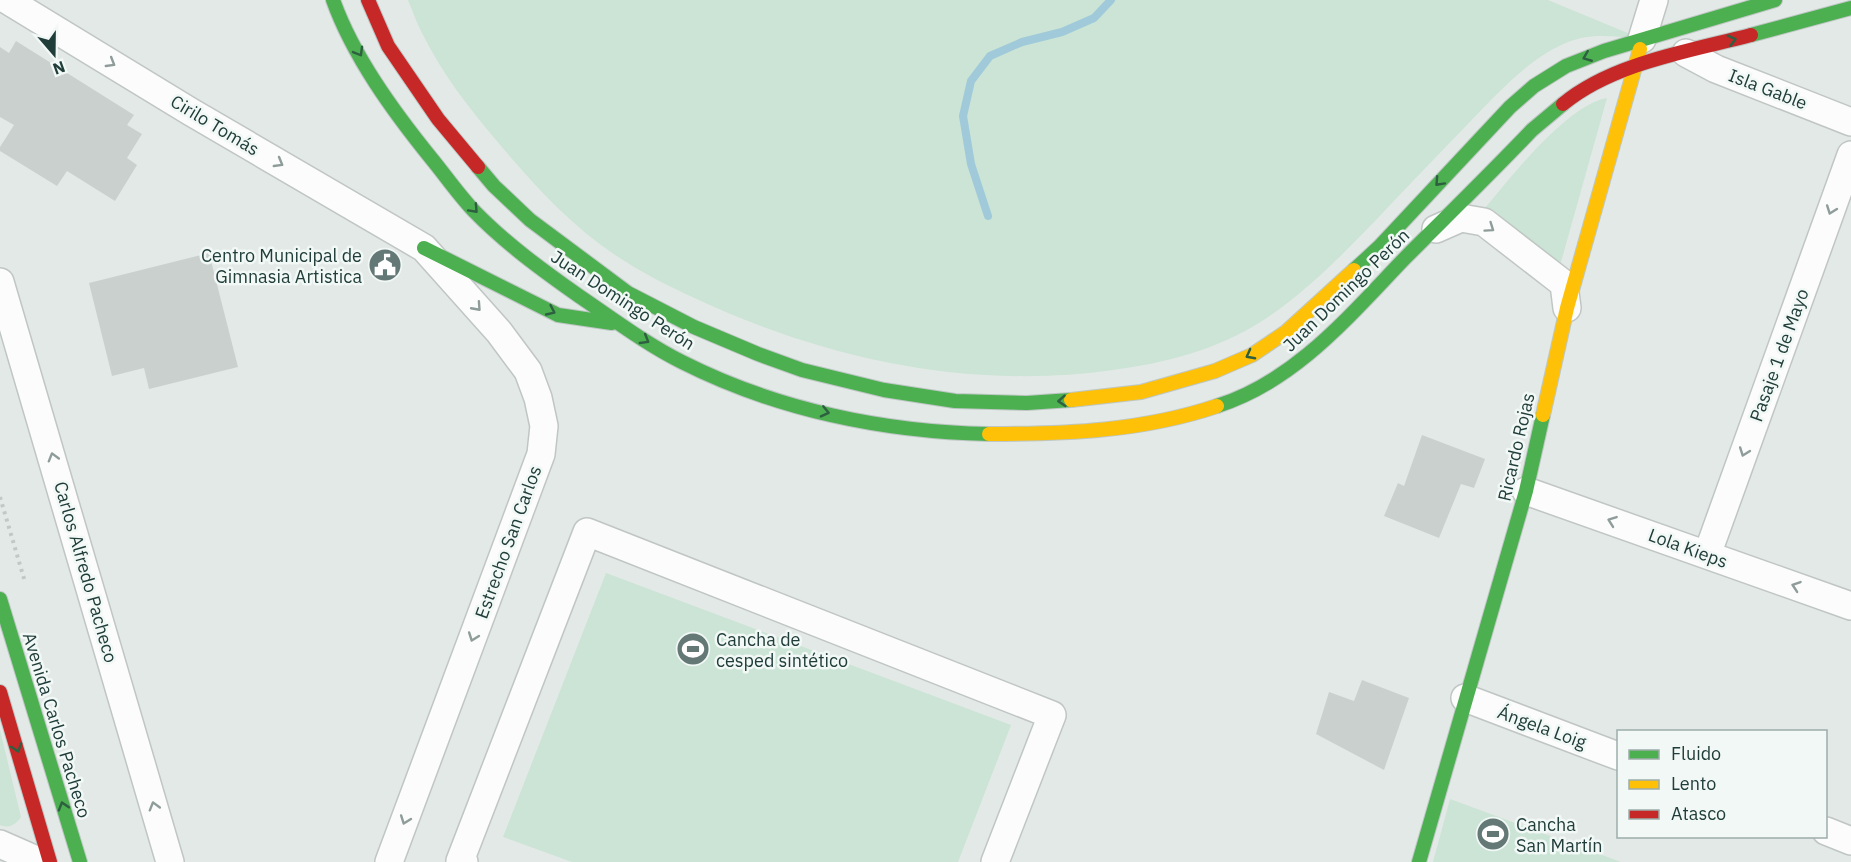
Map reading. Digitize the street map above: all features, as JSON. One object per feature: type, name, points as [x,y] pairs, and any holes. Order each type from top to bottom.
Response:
[{"type":"main road","name":"Juan Domingo Perón","points":[[333,0],[348,34],[380,90],[415,139],[474,210],[516,249],[620,324],[683,362],[744,389],[798,406],[864,422],[921,431],[991,435],[1088,433],[1161,422],[1208,411],[1253,392],[1294,366],[1333,332],[1532,130],[1568,100],[1598,81],[1635,66],[1851,8]]},
{"type":"main road","name":"Juan Domingo Perón","points":[[368,0],[394,55],[438,119],[494,186],[530,220],[627,293],[694,327],[802,370],[884,390],[955,401],[1017,403],[1089,399],[1141,392],[1215,371],[1252,355],[1286,332],[1379,247],[1510,107],[1534,86],[1566,66],[1604,51],[1775,0]]},
{"type":"main road","name":"Ricardo Rojas","points":[[1419,862],[1526,491],[1567,308],[1642,39]]},
{"type":"main road","points":[[424,248],[558,315],[620,324]]},
{"type":"main road","name":"Avenida Carlos Pacheco","points":[[0,599],[80,862]]},
{"type":"main road","points":[[0,692],[51,862]]},
{"type":"street","name":"Cirilo Tomás","points":[[8,0],[191,112],[424,248]]},
{"type":"street","points":[[1642,39],[1654,0]]},
{"type":"street","name":"Isla Gable","points":[[1686,53],[1716,69],[1851,122]]},
{"type":"street","name":"Pasaje 1 de Mayo","points":[[1707,555],[1851,155]]},
{"type":"street","points":[[1436,229],[1461,218],[1484,222],[1564,284],[1567,308]]},
{"type":"street","name":"Estrecho San Carlos","points":[[389,862],[541,454],[544,426],[538,398],[528,371],[499,332],[424,248]]},
{"type":"street","name":"Carlos Alfredo Pacheco","points":[[0,282],[170,862]]},
{"type":"street","name":"Lola Kieps","points":[[1526,491],[1851,606]]},
{"type":"street","points":[[461,862],[587,532],[1052,715],[995,862]]},
{"type":"street","name":"Ángela Loig","points":[[1465,698],[1617,756]]},
{"type":"street","points":[[1827,831],[1851,841]]},
{"type":"street","points":[[0,844],[41,862]]},
{"type":"green space","points":[[408,0],[1548,0],[1642,39],[1605,36],[1578,39],[1553,49],[1525,68],[1321,274],[1293,299],[1245,331],[1190,354],[1152,363],[1113,370],[1060,375],[1008,376],[955,373],[902,365],[851,354],[800,339],[750,322],[701,301],[625,262],[598,243],[551,202],[486,128],[438,63]]},
{"type":"green space","points":[[1607,98],[1559,269],[1485,208],[1524,161],[1558,128],[1591,103]]},
{"type":"green space","name":"Cancha de cesped sintético","points":[[606,573],[1011,725],[958,862],[572,862],[503,837]]},
{"type":"green space","points":[[0,730],[21,817],[10,826],[0,825]]},
{"type":"green space","name":"Cancha San Martín","points":[[1450,799],[1621,862],[1433,862]]},
{"type":"building","points":[[16,41],[134,115],[127,125],[142,134],[127,158],[137,165],[115,201],[67,171],[57,186],[0,151],[0,147],[14,125],[0,117],[0,47],[9,53]]},
{"type":"building","points":[[209,253],[238,367],[149,389],[144,368],[112,376],[89,283]]},
{"type":"building","points":[[1422,435],[1485,459],[1474,488],[1461,484],[1439,538],[1384,516],[1398,483],[1404,486]]},
{"type":"building","points":[[1362,680],[1409,698],[1384,770],[1316,734],[1329,692],[1354,701]]},
{"type":"waterway","points":[[988,216],[971,164],[963,116],[971,81],[990,56],[1022,42],[1062,32],[1094,18],[1111,0]]},
{"type":"traffic: fast","points":[[333,0],[351,42],[375,82],[402,121],[468,205],[524,256],[630,331],[669,355],[718,379],[793,405],[832,415],[910,429],[989,434]]},
{"type":"traffic: fast","points":[[1354,270],[1379,247],[1510,107],[1534,86],[1566,66],[1604,51],[1775,0]]},
{"type":"traffic: fast","points":[[1751,35],[1851,8]]},
{"type":"traffic: fast","points":[[1217,406],[1246,395],[1272,380],[1320,344],[1532,130],[1563,104]]},
{"type":"traffic: fast","points":[[478,167],[494,186],[530,220],[628,293],[694,327],[758,354],[802,370],[884,390],[955,401],[1027,403],[1071,400]]},
{"type":"traffic: fast","points":[[424,248],[558,315],[612,323]]},
{"type":"traffic: fast","points":[[1419,862],[1526,491],[1543,415]]},
{"type":"traffic: fast","points":[[0,599],[80,862]]},
{"type":"traffic: slow","points":[[1543,415],[1567,308],[1640,49]]},
{"type":"traffic: slow","points":[[1071,400],[1141,392],[1215,371],[1252,355],[1286,332],[1354,270]]},
{"type":"traffic: slow","points":[[989,434],[1076,432],[1133,426],[1217,406]]},
{"type":"traffic: jam","points":[[368,0],[388,46],[438,119],[478,167]]},
{"type":"traffic: jam","points":[[1563,104],[1604,78],[1628,68],[1751,35]]},
{"type":"traffic: jam","points":[[0,692],[50,862]]},
{"type":"place","name":"Centro Municipal de Gimnasia Artistica","points":[[385,265]]},
{"type":"place","name":"Cancha de cesped sintético","points":[[693,649]]},
{"type":"place","name":"Cancha San Martín","points":[[1493,834]]}]
